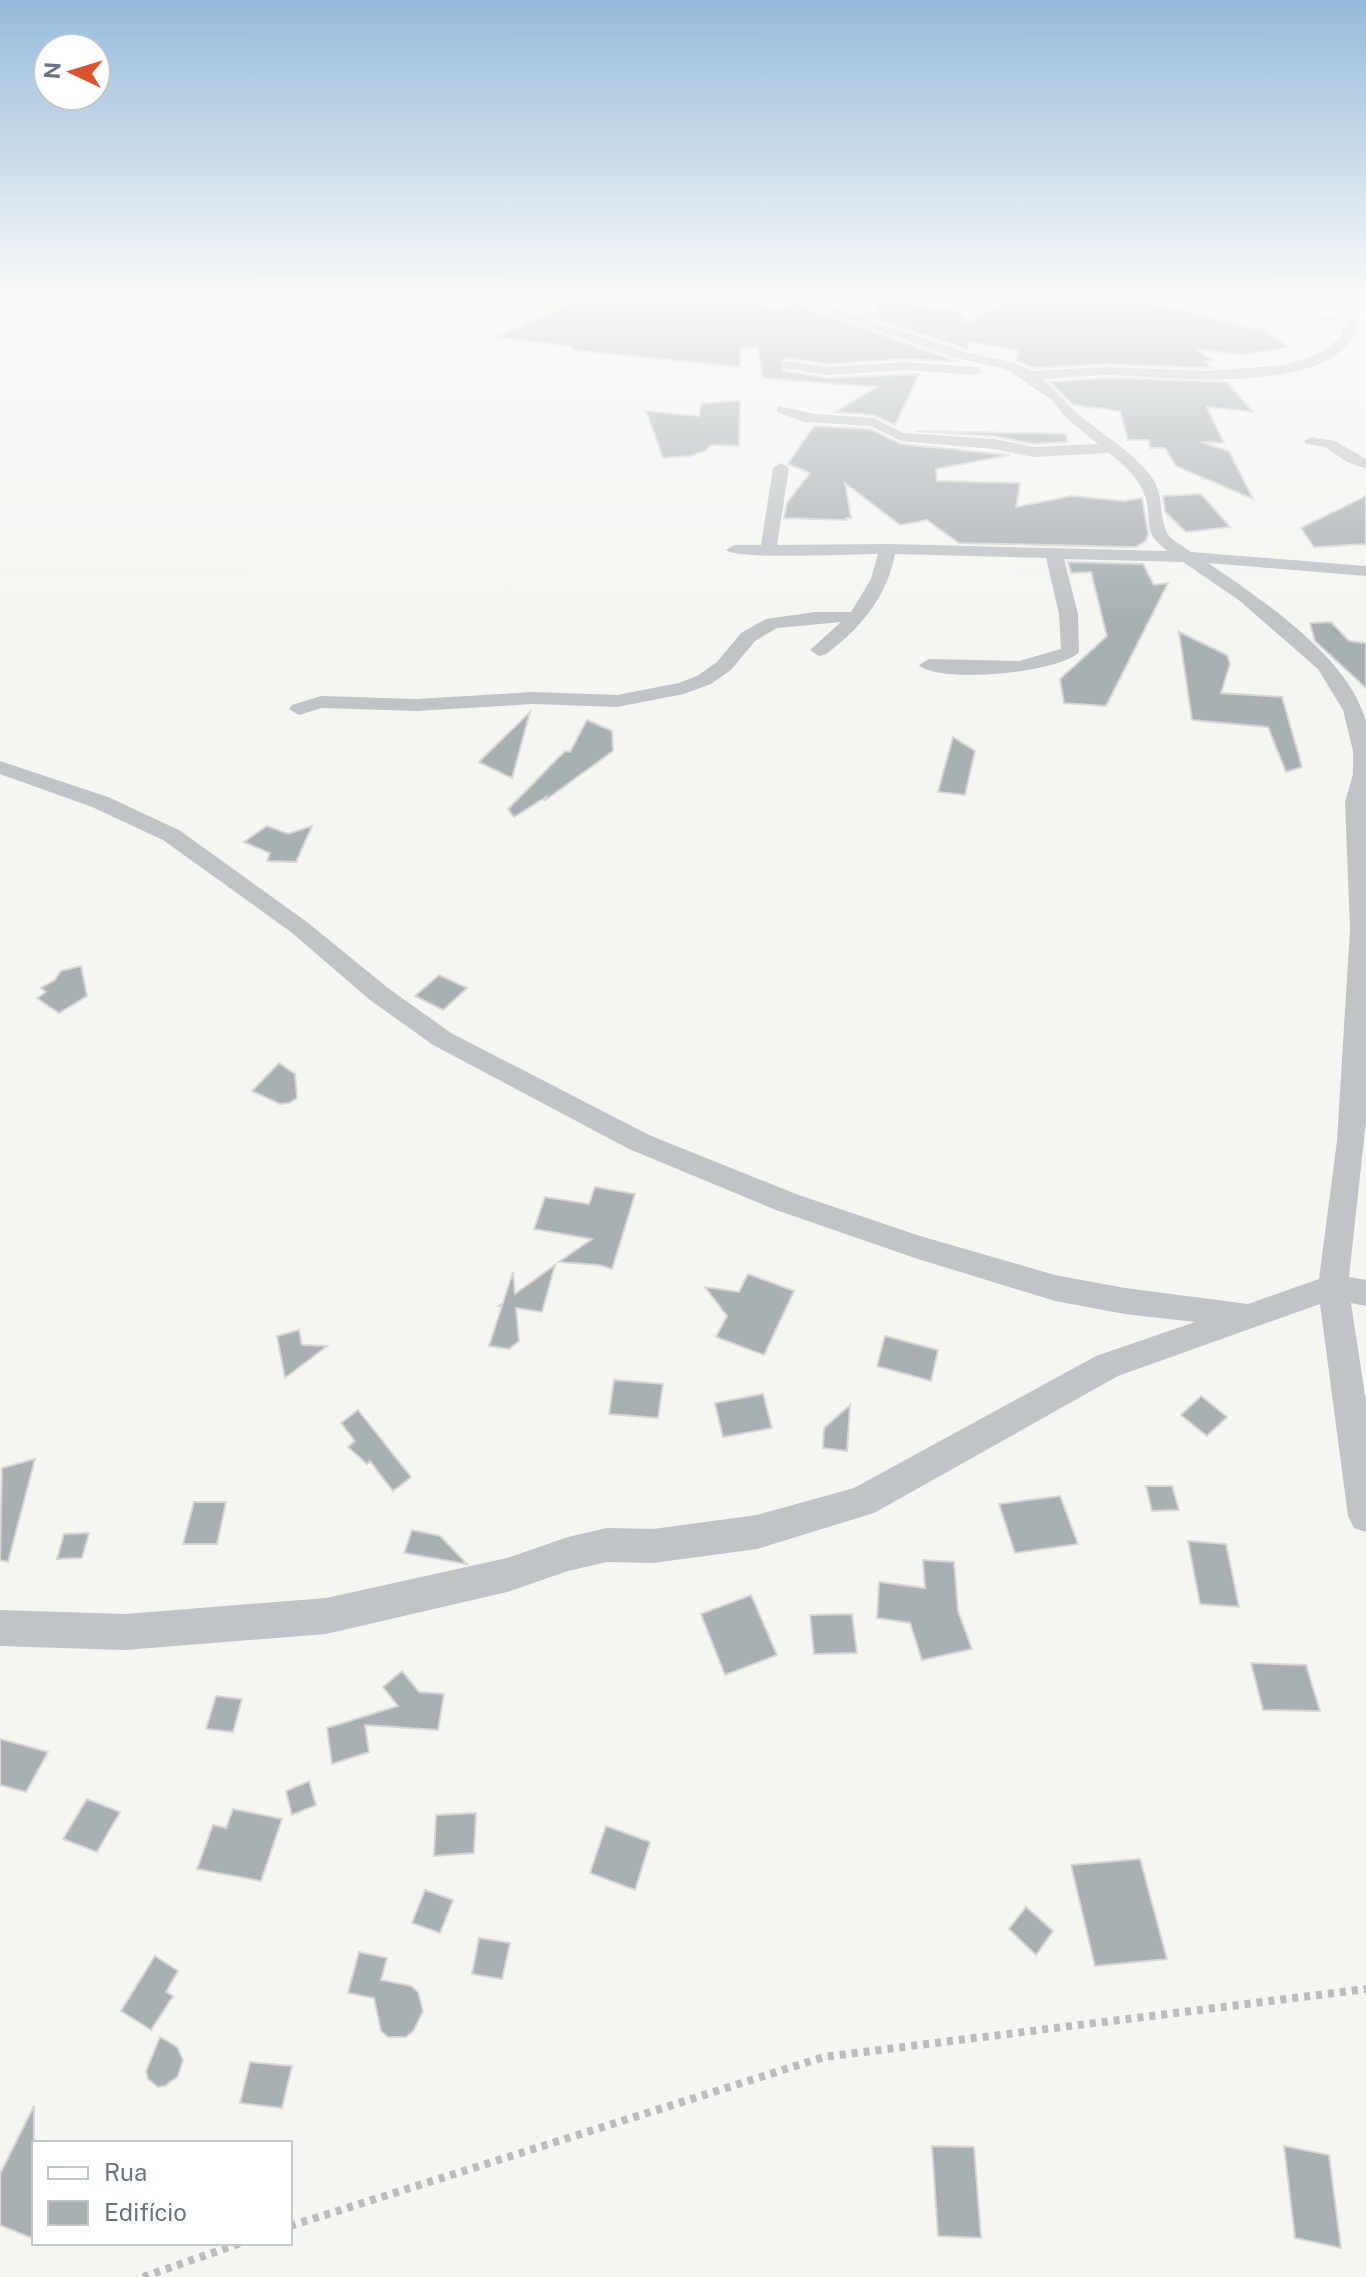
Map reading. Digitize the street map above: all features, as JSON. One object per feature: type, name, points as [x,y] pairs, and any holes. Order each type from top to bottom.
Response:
[{"type":"street","points":[[1063,404],[1070,414],[1128,461],[1151,489],[1159,535],[1164,541],[1192,557],[1246,597],[1325,665],[1343,689],[1353,710],[1363,751],[1364,774],[1356,802],[1356,819],[1364,880],[1351,1141],[1349,1290],[1366,1516]]},
{"type":"street","points":[[782,409],[803,417],[878,423],[888,432],[901,437],[994,444],[1034,452],[1114,448]]},
{"type":"street","points":[[1311,441],[1332,443],[1353,460],[1366,464]]},
{"type":"street","points":[[768,551],[781,468]]},
{"type":"street","points":[[734,550],[888,549],[1192,557],[1366,571]]},
{"type":"street","points":[[819,650],[857,617],[878,580],[888,549]]},
{"type":"street","points":[[929,665],[1028,666],[1056,660],[1070,652],[1069,610],[1054,553]]},
{"type":"street","points":[[299,709],[321,702],[416,705],[522,698],[617,701],[684,688],[704,680],[724,666],[748,637],[772,623],[815,617],[857,617]]},
{"type":"street","points":[[0,767],[100,802],[171,835],[299,927],[379,994],[442,1039],[639,1142],[786,1202],[918,1247],[1055,1288],[1125,1301],[1251,1315]]},
{"type":"street","points":[[0,1628],[125,1632],[326,1616],[507,1575],[568,1554],[607,1545],[653,1546],[757,1532],[862,1502],[1107,1366],[1251,1315],[1349,1290]]},
{"type":"path","points":[[292,2225],[824,2057],[1366,1989]]},
{"type":"path","points":[[143,2277],[235,2245]]},
{"type":"building","points":[[701,404],[740,404],[739,446],[711,445],[705,451],[690,456],[663,458],[646,411],[699,416]]},
{"type":"building","points":[[848,404],[905,404],[895,425],[874,415],[835,412]]},
{"type":"building","points":[[1246,404],[1253,412],[1207,407],[1224,443],[1201,442],[1229,451],[1253,499],[1176,466],[1165,448],[1150,448],[1149,440],[1128,440],[1120,411],[1073,405]]},
{"type":"building","points":[[814,426],[870,429],[901,444],[1010,455],[936,469],[937,481],[1020,483],[1016,507],[1071,496],[1124,501],[1142,498],[1148,534],[1146,540],[1136,547],[959,543],[927,520],[900,525],[845,483],[851,518],[784,518],[787,503],[810,473],[788,464]]},
{"type":"building","points":[[915,431],[1066,434],[1067,442],[1034,444],[994,436]]},
{"type":"building","points":[[1201,494],[1230,527],[1186,532],[1165,512],[1163,496]]},
{"type":"building","points":[[1366,496],[1366,544],[1314,547],[1301,528]]},
{"type":"building","points":[[1068,562],[1143,564],[1154,585],[1168,583],[1106,706],[1064,703],[1060,679],[1107,636],[1091,572],[1071,573]]},
{"type":"building","points":[[1331,622],[1349,641],[1366,643],[1366,688],[1315,641],[1310,623]]},
{"type":"building","points":[[1179,632],[1227,655],[1230,664],[1221,693],[1282,697],[1302,767],[1286,772],[1268,727],[1192,720]]},
{"type":"building","points":[[530,712],[512,778],[479,762]]},
{"type":"building","points":[[587,720],[612,731],[613,751],[544,801],[546,797],[514,817],[508,809],[565,751],[570,752]]},
{"type":"building","points":[[953,737],[975,751],[965,795],[938,792]]},
{"type":"building","points":[[267,826],[288,834],[312,826],[296,862],[267,861],[270,853],[244,842]]},
{"type":"building","points":[[81,966],[87,996],[59,1013],[37,998],[46,992],[41,988],[55,980],[61,971]]},
{"type":"building","points":[[439,975],[467,988],[443,1010],[415,996]]},
{"type":"building","points":[[279,1063],[295,1074],[297,1098],[289,1103],[280,1104],[252,1091]]},
{"type":"building","points":[[595,1187],[635,1194],[612,1269],[559,1262],[592,1239],[534,1229],[545,1197],[589,1204]]},
{"type":"building","points":[[555,1265],[542,1312],[516,1308],[519,1341],[509,1349],[489,1346],[502,1306],[499,1306],[503,1303],[513,1272],[515,1294]]},
{"type":"building","points":[[748,1274],[794,1291],[764,1355],[716,1337],[727,1316],[705,1287],[739,1292]]},
{"type":"building","points":[[299,1330],[302,1345],[327,1346],[285,1378],[277,1336]]},
{"type":"building","points":[[885,1336],[938,1350],[931,1381],[877,1366]]},
{"type":"building","points":[[614,1380],[663,1384],[658,1418],[609,1414]]},
{"type":"building","points":[[763,1394],[772,1428],[723,1437],[715,1403]]},
{"type":"building","points":[[1201,1396],[1227,1417],[1207,1436],[1181,1415]]},
{"type":"building","points":[[850,1405],[847,1451],[823,1448],[824,1428]]},
{"type":"building","points":[[358,1410],[411,1477],[393,1491],[370,1461],[367,1464],[348,1447],[355,1441],[341,1423]]},
{"type":"building","points":[[35,1459],[8,1562],[0,1560],[2,1468]]},
{"type":"building","points":[[1146,1486],[1172,1486],[1179,1510],[1152,1511]]},
{"type":"building","points":[[1060,1496],[1078,1544],[1015,1553],[999,1504]]},
{"type":"building","points":[[194,1502],[226,1502],[217,1544],[183,1544]]},
{"type":"building","points":[[412,1530],[440,1536],[467,1564],[404,1553]]},
{"type":"building","points":[[89,1533],[82,1558],[57,1559],[64,1534]]},
{"type":"building","points":[[1188,1541],[1226,1544],[1239,1607],[1200,1604]]},
{"type":"building","points":[[923,1560],[954,1562],[958,1611],[972,1649],[922,1660],[910,1623],[877,1618],[879,1582],[925,1588]]},
{"type":"building","points":[[751,1595],[777,1655],[725,1675],[701,1614]]},
{"type":"building","points":[[852,1614],[857,1653],[814,1654],[810,1615]]},
{"type":"building","points":[[1251,1663],[1306,1665],[1320,1711],[1263,1710]]},
{"type":"building","points":[[402,1671],[419,1692],[444,1694],[438,1730],[365,1725],[369,1752],[332,1764],[327,1728],[398,1706],[383,1687]]},
{"type":"building","points":[[216,1696],[242,1699],[233,1732],[206,1729]]},
{"type":"building","points":[[0,1739],[48,1752],[26,1792],[0,1785]]},
{"type":"building","points":[[309,1781],[316,1805],[292,1815],[286,1791]]},
{"type":"building","points":[[87,1799],[120,1812],[97,1852],[63,1839]]},
{"type":"building","points":[[233,1809],[282,1819],[261,1881],[197,1869],[213,1825],[226,1828]]},
{"type":"building","points":[[476,1813],[474,1853],[434,1856],[436,1815]]},
{"type":"building","points":[[606,1826],[650,1842],[635,1890],[590,1873]]},
{"type":"building","points":[[1140,1859],[1167,1959],[1095,1966],[1071,1865]]},
{"type":"building","points":[[425,1890],[453,1900],[440,1933],[412,1923]]},
{"type":"building","points":[[1026,1907],[1053,1931],[1036,1955],[1009,1929]]},
{"type":"building","points":[[479,1938],[510,1943],[502,1979],[472,1974]]},
{"type":"building","points":[[359,1952],[387,1958],[381,1980],[411,1986],[418,1992],[423,2011],[414,2030],[406,2037],[388,2037],[381,2031],[374,1998],[348,1993]]},
{"type":"building","points":[[155,1956],[178,1971],[166,1992],[173,1996],[151,2030],[121,2011]]},
{"type":"building","points":[[160,2037],[177,2047],[183,2060],[178,2076],[165,2086],[158,2087],[148,2079],[146,2071]]},
{"type":"building","points":[[250,2062],[292,2066],[282,2108],[240,2103]]},
{"type":"building","points":[[34,2106],[32,2238],[0,2225],[0,2174]]},
{"type":"building","points":[[932,2146],[974,2147],[981,2238],[938,2236]]},
{"type":"building","points":[[1284,2146],[1329,2155],[1341,2248],[1295,2238]]}]
